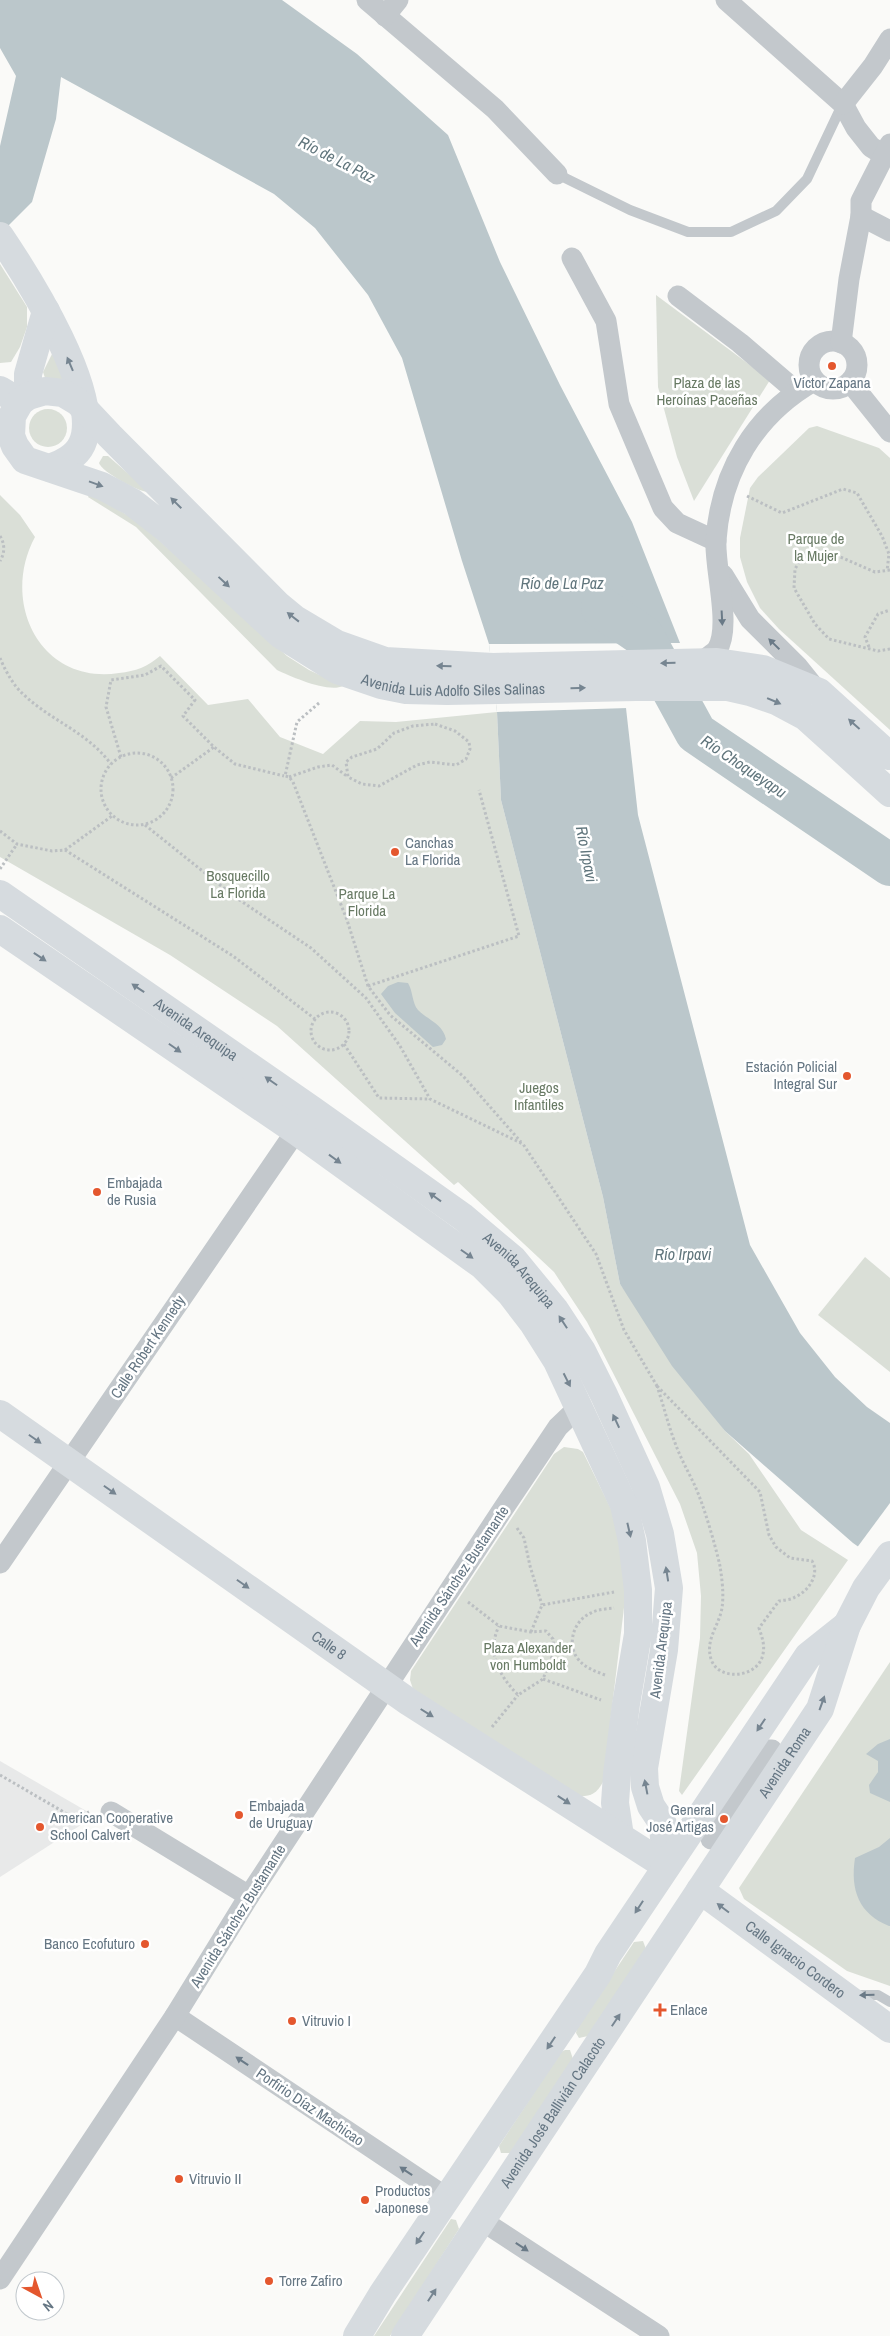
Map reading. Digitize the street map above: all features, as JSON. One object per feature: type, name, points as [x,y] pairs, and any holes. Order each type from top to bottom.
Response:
[{"type":"main road","points":[[0,236],[23,270],[46,310],[80,388],[85,410],[86,429],[82,446],[70,459],[38,464],[15,446],[11,436],[12,416],[16,396],[28,374],[46,310]]},
{"type":"main road","points":[[16,396],[45,391],[63,393],[78,402],[85,410]]},
{"type":"main road","name":"Avenida Luis Adolfo Siles Salinas","points":[[85,410],[257,584],[295,619],[337,644],[385,661],[493,678],[728,687],[750,692],[806,717],[890,792]]},
{"type":"main road","name":"Avenida Luis Adolfo Siles Salinas","points":[[0,449],[102,486],[132,502],[168,530],[281,635],[337,670],[381,685],[406,690],[493,678],[709,662],[763,669],[819,692],[890,756]]},
{"type":"main road","name":"Avenida Arequipa","points":[[0,894],[311,1109],[463,1217],[513,1259],[555,1310],[582,1351],[592,1400],[624,1505],[632,1541],[638,1590],[638,1634],[621,1736],[615,1803],[620,1836]]},
{"type":"main road","name":"Avenida Arequipa","points":[[0,929],[296,1131],[484,1266],[510,1293],[533,1323],[557,1361],[592,1400],[646,1487],[660,1534],[669,1588],[664,1650],[644,1768],[645,1787],[651,1806],[663,1824],[666,1866]]},
{"type":"main road","points":[[296,1131],[311,1109]]},
{"type":"main road","name":"Calle 8","points":[[0,1414],[409,1702],[666,1866]]},
{"type":"main road","name":"Avenida Roma","points":[[700,1890],[820,1709],[847,1625],[866,1588],[890,1555]]},
{"type":"main road","name":"Avenida Roma","points":[[666,1866],[808,1656],[847,1625]]},
{"type":"main road","points":[[357,2336],[383,2293],[598,1974],[608,1954],[666,1866]]},
{"type":"main road","name":"Calle Ignacio Cordero","points":[[666,1866],[842,1996],[890,2029]]},
{"type":"main road","name":"Avenida José Ballivián Calacoto","points":[[406,2336],[700,1890]]},
{"type":"main road","points":[[447,2198],[482,2220]]},
{"type":"street","points":[[367,0],[392,8],[557,174]]},
{"type":"street","points":[[726,0],[843,104],[856,128],[882,149],[861,201],[861,216],[849,278],[841,343]]},
{"type":"street","points":[[843,104],[873,66],[890,39]]},
{"type":"street","points":[[861,216],[890,231]]},
{"type":"street","points":[[572,258],[606,321],[619,404],[663,508],[677,522],[716,541]]},
{"type":"street","points":[[678,296],[740,343],[805,386],[836,389],[850,382],[855,375],[856,360],[853,352],[841,343],[826,342],[813,351],[808,366],[805,386],[759,425],[737,460],[726,489],[716,541],[723,628],[717,649],[709,662]]},
{"type":"street","points":[[850,382],[890,432]]},
{"type":"street","points":[[719,569],[734,597],[750,619],[798,667],[819,692]]},
{"type":"street","name":"Calle Robert Kennedy","points":[[0,1563],[296,1131]]},
{"type":"street","name":"Avenida Sánchez Bustamante","points":[[0,2279],[175,2016],[249,1896],[558,1426],[592,1400]]},
{"type":"street","points":[[111,1812],[249,1896]]},
{"type":"street","name":"Porfirio Díaz Machicao","points":[[175,2016],[447,2198]]},
{"type":"street","points":[[482,2220],[659,2336]]},
{"type":"lane","points":[[557,174],[630,210],[688,232],[731,232],[776,211],[807,179],[843,104]]},
{"type":"lane","points":[[842,1996],[878,1995],[890,2002]]},
{"type":"path","points":[[742,494],[782,513],[843,489],[856,493],[882,536],[889,554],[888,570],[875,572],[824,550],[804,554],[795,569],[794,588],[815,624],[829,639],[869,647],[878,651],[890,649]]},
{"type":"path","points":[[0,536],[4,544],[4,552],[0,561]]},
{"type":"path","points":[[869,647],[865,637],[878,614],[890,610]]},
{"type":"path","points":[[0,658],[22,694],[98,748],[111,764]]},
{"type":"path","points":[[121,757],[106,707],[111,680],[145,675],[161,666],[195,700],[182,716],[214,747],[235,764],[287,777],[318,767],[332,765],[348,777],[362,784],[379,786],[417,765],[430,762],[456,765],[466,759],[470,749],[469,742],[455,731],[435,724],[413,726],[394,733],[377,749],[352,756],[346,762],[348,777]]},
{"type":"path","points":[[319,703],[298,722],[287,777],[347,920],[368,986],[390,1015],[462,1076],[523,1144],[596,1254],[624,1330],[657,1386],[677,1449],[696,1487],[720,1566],[723,1594],[722,1609],[709,1643],[711,1660],[717,1668],[728,1673],[744,1674],[754,1670],[763,1656],[764,1644],[760,1628],[779,1601],[796,1597],[809,1587],[816,1568],[812,1561],[790,1558],[776,1547],[769,1535],[760,1492],[657,1386]]},
{"type":"path","points":[[172,778],[214,747]]},
{"type":"path","points":[[145,825],[156,820],[171,802],[172,778],[166,767],[157,758],[133,753],[121,757],[111,764],[104,774],[101,784],[101,796],[105,807],[112,816],[122,822],[145,825],[235,897],[311,948],[366,998],[400,1046],[430,1099]]},
{"type":"path","points":[[368,986],[519,936],[479,790]]},
{"type":"path","points":[[0,831],[17,844],[52,851],[65,850],[112,816]]},
{"type":"path","points":[[0,869],[17,844]]},
{"type":"path","points":[[65,850],[233,956],[315,1019]]},
{"type":"path","points":[[326,1012],[343,1016],[349,1027],[348,1039],[344,1044],[333,1050],[326,1050],[315,1043],[311,1031],[315,1019],[326,1012]]},
{"type":"path","points":[[344,1044],[380,1098],[430,1099],[523,1144]]},
{"type":"path","points":[[514,1524],[524,1538],[542,1605],[531,1632]]},
{"type":"path","points":[[542,1605],[620,1591]]},
{"type":"path","points":[[465,1600],[499,1626],[531,1632],[546,1632],[553,1639],[554,1652],[543,1679],[518,1694],[490,1730]]},
{"type":"path","points":[[611,1677],[588,1668],[577,1658],[572,1646],[574,1631],[580,1620],[590,1613],[620,1607]]},
{"type":"path","points":[[499,1626],[493,1638],[496,1664],[506,1682],[518,1694]]},
{"type":"path","points":[[543,1679],[606,1702]]},
{"type":"path","points":[[0,1775],[74,1818],[88,1812],[111,1812]]},
{"type":"shaded area","name":"American Cooperative School Calvert","points":[[0,1761],[95,1816],[0,1877]]},
{"type":"green space","points":[[0,264],[27,307],[27,327],[20,347],[11,362],[0,363]]},
{"type":"green space","name":"Plaza de las Heroínas Paceñas","points":[[656,295],[770,380],[694,501],[677,457],[658,387]]},
{"type":"green space","points":[[52,354],[69,382],[45,378],[43,372]]},
{"type":"green space","points":[[48,409],[55,410],[61,415],[66,421],[66,435],[61,441],[55,446],[48,447],[41,446],[35,441],[30,435],[29,428],[30,421],[35,415],[41,410]]},
{"type":"green space","name":"Parque de la Mujer","points":[[817,426],[879,448],[890,458],[890,730],[779,629],[760,608],[747,582],[740,557],[740,538],[750,488],[758,477],[809,428]]},
{"type":"green space","points":[[103,456],[108,456],[147,492],[128,485],[106,471],[99,463]]},
{"type":"green space","points":[[90,493],[139,522],[287,656],[309,670],[343,686],[336,688],[319,686],[277,670],[136,527],[88,497]]},
{"type":"green space","name":"Parque La Florida","points":[[0,495],[20,515],[35,537],[25,562],[22,587],[25,612],[34,634],[48,652],[68,666],[91,673],[119,673],[141,668],[160,656],[208,705],[248,699],[280,737],[323,754],[360,721],[396,722],[497,712],[501,800],[603,1197],[620,1284],[725,1431],[749,1454],[801,1530],[848,1560],[682,1795],[679,1791],[700,1638],[701,1596],[697,1553],[680,1504],[587,1322],[554,1272],[458,1182],[454,1185],[277,1026],[170,955],[0,857]]},
{"type":"green space","points":[[865,1257],[890,1278],[890,1372],[818,1315]]},
{"type":"green space","name":"Plaza Alexander von Humboldt","points":[[564,1447],[578,1449],[583,1452],[612,1511],[619,1535],[626,1591],[603,1782],[595,1792],[585,1796],[576,1796],[413,1689],[410,1680],[411,1671],[554,1454]]},
{"type":"green space","points":[[890,1662],[890,1986],[847,1971],[744,1899],[739,1888]]},
{"type":"green space","points":[[643,1941],[646,1949],[588,2036],[579,2038],[576,2033],[577,2028],[634,1942]]},
{"type":"green space","points":[[570,2050],[573,2059],[510,2153],[501,2153],[499,2146],[561,2052]]},
{"type":"green space","points":[[451,2219],[456,2220],[459,2229],[390,2336],[374,2336]]},
{"type":"water","points":[[0,0],[282,0],[357,54],[448,135],[500,262],[560,385],[632,522],[680,643],[630,643],[626,708],[638,815],[750,1245],[800,1333],[835,1377],[867,1407],[890,1423],[890,1569],[853,1543],[725,1431],[672,1366],[620,1284],[603,1197],[501,800],[497,712],[489,644],[462,561],[402,358],[368,295],[315,228],[274,194],[61,77],[56,119],[32,202],[0,234],[0,146],[16,76],[0,48]]},
{"type":"water","points":[[398,982],[408,983],[418,1010],[442,1030],[446,1039],[442,1045],[433,1047],[395,1013],[381,994],[388,986]]},
{"type":"water","points":[[890,1739],[890,1802],[870,1793],[869,1785],[878,1772],[878,1761],[866,1754],[878,1744]]},
{"type":"water","points":[[890,1838],[889,1926],[870,1915],[859,1900],[854,1880],[854,1870],[855,1858],[879,1847]]},
{"type":"pier","points":[[683,643],[680,645],[632,645],[628,708],[497,712],[489,644]]},
{"type":"pier","points":[[890,1503],[890,1571],[856,1549]]},
{"type":"waterway","name":"Río Choqueyapu","points":[[602,608],[643,636],[696,733],[890,865]]},
{"type":"place","name":"Víctor Zapana","points":[[832,366]]},
{"type":"place","name":"Canchas La Florida","points":[[395,852]]},
{"type":"place","name":"Estación Policial Integral Sur","points":[[847,1076]]},
{"type":"place","name":"Embajada de Rusia","points":[[97,1192]]},
{"type":"place","name":"Embajada de Uruguay","points":[[239,1815]]},
{"type":"place","name":"General José Artigas","points":[[724,1819]]},
{"type":"place","name":"American Cooperative School Calvert","points":[[40,1827]]},
{"type":"place","name":"Banco Ecofuturo","points":[[145,1944]]},
{"type":"place","name":"Enlace","points":[[660,2010]]},
{"type":"place","name":"Vitruvio I","points":[[292,2021]]},
{"type":"place","name":"Vitruvio II","points":[[179,2179]]},
{"type":"place","name":"Productos Japonese","points":[[365,2200]]},
{"type":"place","name":"Torre Zafiro","points":[[269,2281]]},
{"type":"water label","name":"Río de La Paz","points":[[337,159]]},
{"type":"water label","name":"Río de La Paz","points":[[562,583]]},
{"type":"water label","name":"Río Irpavi","points":[[587,854]]},
{"type":"water label","name":"Río Irpavi","points":[[683,1254]]},
{"type":"park label","name":"Bosquecillo La Florida","points":[[238,884]]},
{"type":"park label","name":"Juegos Infantiles","points":[[539,1096]]}]
